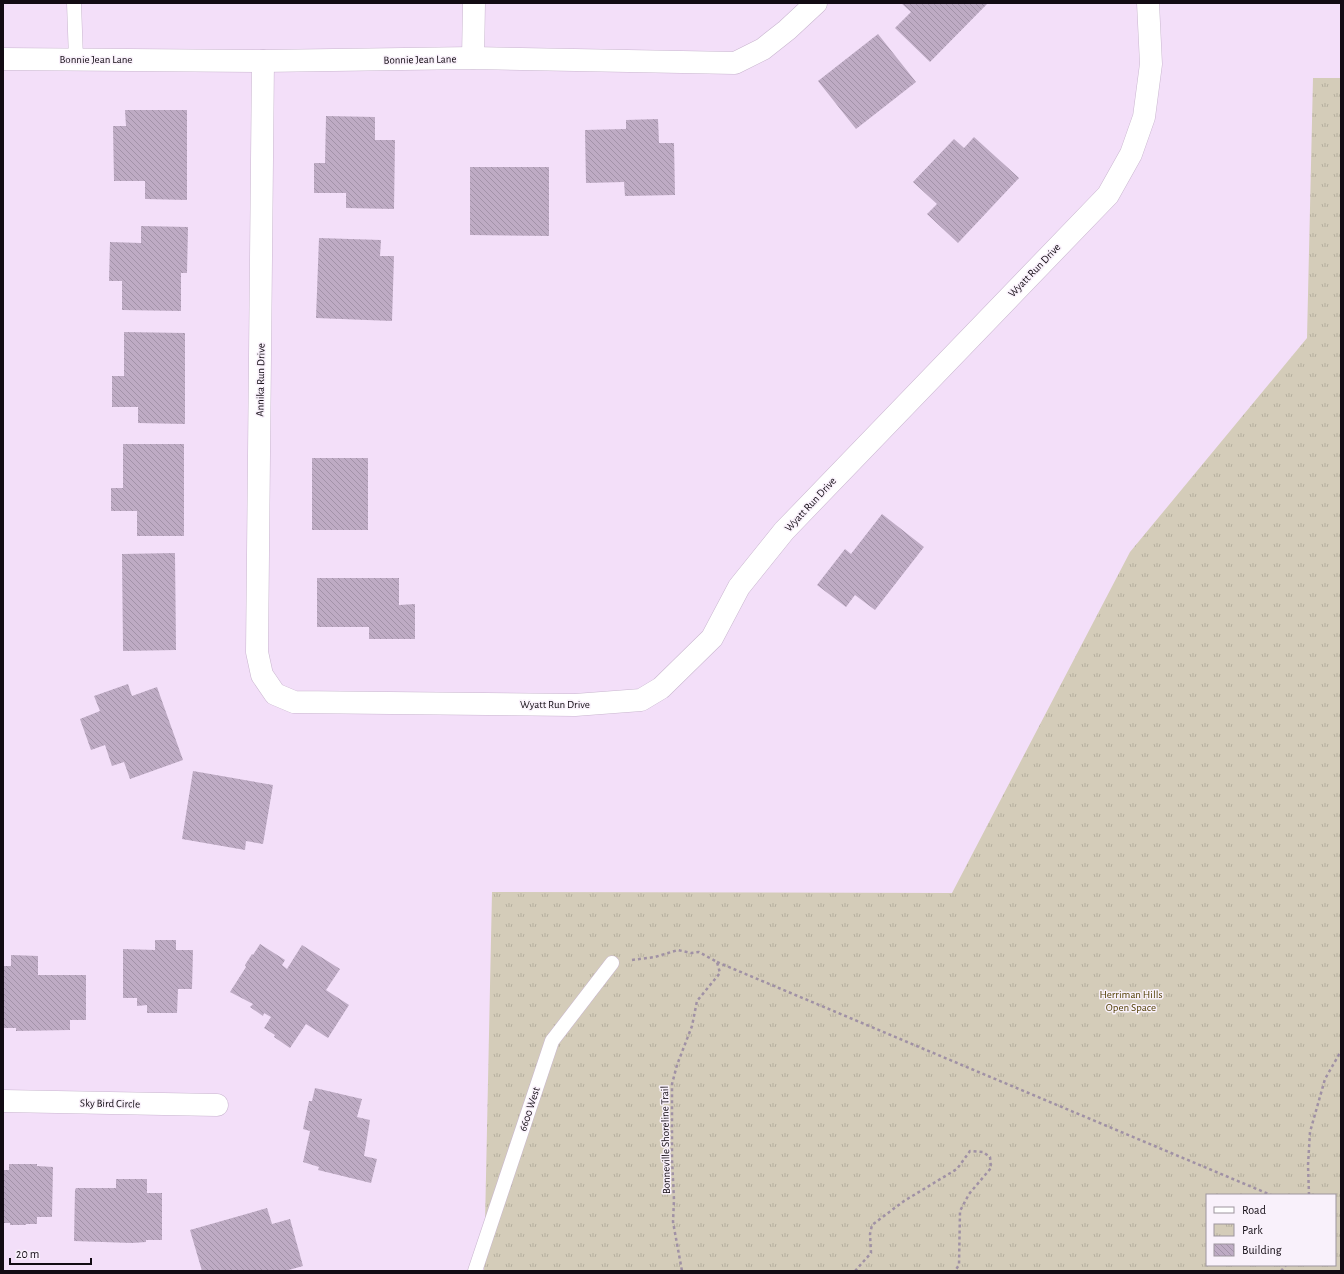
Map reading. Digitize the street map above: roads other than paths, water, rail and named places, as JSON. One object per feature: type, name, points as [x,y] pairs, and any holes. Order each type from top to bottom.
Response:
[{"type":"street","points":[[473,58],[474,3]]},
{"type":"street","name":"Bonnie Jean Lane","points":[[3,59],[263,60],[473,58],[735,63],[763,49],[788,30],[816,3]]},
{"type":"street","name":"Wyatt Run Drive","points":[[275,694],[294,702],[575,705],[641,700],[661,688],[712,638],[739,586],[784,531],[1108,195],[1131,154],[1144,116],[1151,64],[1148,3]]},
{"type":"street","name":"Annika Run Drive","points":[[263,60],[257,652],[262,675],[275,694]]},
{"type":"street","name":"Sky Bird Circle","points":[[3,1101],[217,1106]]},
{"type":"lane","points":[[74,3],[76,59]]},
{"type":"lane","name":"6600 West","points":[[475,1271],[552,1041],[612,962]]},
{"type":"park label","name":"Herriman Hills Open Space","points":[[1131,1000]]}]
